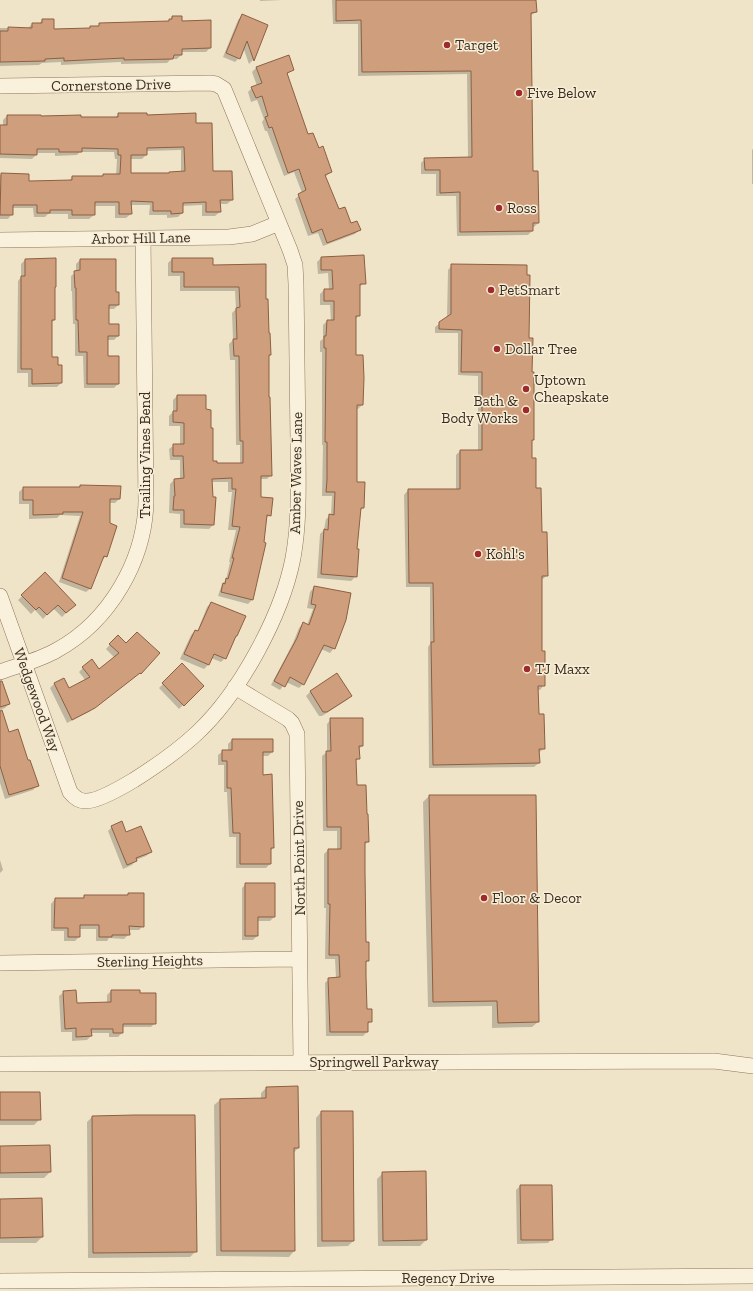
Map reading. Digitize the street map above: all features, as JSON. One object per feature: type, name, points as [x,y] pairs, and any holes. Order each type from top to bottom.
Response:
[{"type":"street","name":"Cornerstone Drive","points":[[0,86],[210,83],[221,86]]},
{"type":"street","name":"Amber Waves Lane","points":[[78,800],[92,801],[121,788],[150,770],[198,732],[214,714],[234,687],[259,647],[269,629],[288,582],[297,530],[298,508],[296,278],[293,258],[280,223],[227,93],[221,86]]},
{"type":"street","name":"Arbor Hill Lane","points":[[0,240],[242,236],[262,231],[280,223]]},
{"type":"street","name":"Trailing Vines Bend","points":[[0,672],[57,650],[84,631],[96,619],[117,592],[127,575],[140,545],[144,528],[146,501],[143,238]]},
{"type":"street","name":"Wedgewood Way","points":[[0,596],[70,792],[78,800]]},
{"type":"street","name":"North Point Drive","points":[[234,687],[288,719],[292,723],[297,734],[301,1062]]},
{"type":"street","name":"Sterling Heights","points":[[0,963],[300,959]]},
{"type":"street","name":"Springwell Parkway","points":[[0,1064],[714,1061],[752,1067]]},
{"type":"street","name":"Regency Drive","points":[[0,1281],[373,1285],[753,1276]]},
{"type":"building","points":[[336,0],[536,0],[537,12],[531,13],[533,171],[538,171],[539,223],[533,223],[533,231],[460,232],[460,192],[440,193],[440,170],[425,170],[424,158],[472,157],[471,71],[362,72],[361,20],[336,21]]},
{"type":"building","points":[[242,14],[268,25],[254,61],[247,41],[240,59],[226,53]]},
{"type":"building","points":[[172,16],[182,16],[182,21],[211,20],[211,48],[182,49],[182,55],[174,55],[173,59],[124,60],[124,58],[64,61],[64,58],[45,59],[45,61],[0,62],[0,31],[8,31],[8,27],[32,28],[32,23],[42,23],[42,19],[54,19],[54,29],[90,28],[90,26],[99,26],[99,23],[169,21],[169,19],[172,19]]},
{"type":"building","points":[[289,55],[294,70],[287,73],[308,134],[313,133],[319,148],[323,146],[332,172],[325,175],[339,209],[345,207],[351,223],[357,221],[361,230],[327,243],[322,229],[312,233],[298,194],[306,190],[299,169],[288,173],[272,127],[269,128],[265,117],[268,116],[262,96],[256,98],[251,87],[262,83],[256,67]]},
{"type":"building","points":[[118,113],[147,113],[147,115],[196,113],[196,123],[212,123],[213,171],[232,171],[233,200],[220,200],[221,212],[206,212],[206,202],[183,203],[183,213],[171,214],[171,211],[153,211],[153,202],[131,201],[132,214],[119,214],[119,202],[95,202],[95,215],[72,215],[72,210],[50,210],[50,213],[37,213],[37,205],[13,205],[13,215],[0,215],[1,173],[29,174],[29,181],[72,180],[72,176],[103,176],[103,174],[120,174],[121,155],[118,155],[118,149],[82,148],[82,152],[59,152],[59,149],[37,149],[37,155],[0,154],[0,125],[7,125],[7,115],[81,115],[81,117],[118,117]],"holes":[[[184,147],[185,171],[169,173],[131,173],[131,155],[147,155],[147,148]]]},
{"type":"building","points":[[364,255],[366,284],[360,284],[360,316],[356,316],[356,355],[363,355],[364,378],[363,405],[357,405],[357,482],[365,482],[364,508],[361,508],[357,549],[359,549],[357,577],[321,574],[324,529],[328,530],[329,514],[334,515],[335,492],[326,492],[326,348],[324,348],[324,336],[326,336],[327,320],[334,320],[334,301],[324,301],[324,289],[333,289],[332,270],[321,270],[321,257]]},
{"type":"building","points":[[56,258],[55,320],[52,320],[52,357],[58,357],[58,365],[62,365],[62,383],[32,384],[32,369],[21,369],[21,276],[25,276],[25,259]]},
{"type":"building","points":[[172,258],[213,258],[213,265],[266,264],[266,299],[268,299],[271,355],[269,355],[269,397],[272,476],[261,476],[261,497],[273,498],[271,516],[267,515],[264,542],[266,543],[253,600],[221,592],[223,583],[225,584],[226,578],[228,579],[240,527],[232,526],[236,489],[232,489],[232,478],[212,479],[213,497],[216,497],[214,525],[184,524],[184,510],[173,510],[175,496],[174,479],[184,478],[183,456],[173,456],[173,444],[184,444],[184,423],[173,422],[173,411],[177,411],[177,395],[206,395],[206,409],[211,410],[211,428],[213,428],[213,461],[217,461],[217,463],[243,463],[243,441],[240,441],[239,356],[234,356],[233,339],[237,339],[236,308],[240,307],[239,287],[184,287],[184,272],[172,272]]},
{"type":"building","points":[[80,259],[116,259],[116,292],[119,292],[119,305],[109,305],[109,324],[119,324],[119,336],[108,336],[108,356],[119,356],[119,384],[87,384],[87,352],[79,352],[78,320],[76,320],[76,288],[74,271],[80,270]]},
{"type":"building","points":[[451,264],[527,265],[527,275],[530,275],[529,338],[533,338],[532,372],[534,372],[534,440],[532,440],[532,458],[536,458],[536,488],[541,488],[542,532],[547,532],[548,576],[542,576],[542,651],[545,651],[545,686],[538,686],[539,714],[544,714],[545,749],[539,749],[540,763],[433,765],[431,642],[434,642],[433,583],[409,583],[408,489],[460,489],[460,450],[482,450],[482,372],[461,372],[462,330],[439,329],[439,322],[451,314]]},
{"type":"building","points":[[80,485],[121,486],[120,499],[110,499],[110,523],[117,526],[107,557],[104,556],[91,589],[62,578],[83,512],[33,515],[33,500],[23,500],[23,487],[80,487]]},
{"type":"building","points":[[45,572],[76,605],[66,613],[58,605],[47,615],[39,607],[36,610],[21,595]]},
{"type":"building","points":[[314,586],[351,593],[346,620],[335,649],[324,645],[304,685],[290,677],[285,687],[274,681],[297,638],[303,622],[309,625],[316,605],[311,604]]},
{"type":"building","points":[[211,602],[246,616],[226,659],[214,654],[209,665],[184,654],[195,630],[198,631]]},
{"type":"building","points":[[137,632],[160,653],[141,674],[140,673],[95,708],[72,720],[54,683],[64,678],[69,688],[90,677],[82,667],[92,659],[99,669],[119,653],[109,644],[118,635],[126,643]]},
{"type":"building","points":[[182,663],[204,686],[184,706],[162,683]]},
{"type":"building","points":[[337,673],[352,696],[327,712],[323,712],[310,691]]},
{"type":"building","points":[[0,681],[2,681],[10,704],[0,707]]},
{"type":"building","points":[[2,710],[9,732],[18,729],[28,760],[30,760],[39,786],[9,795],[0,766],[0,711]]},
{"type":"building","points":[[330,718],[363,718],[363,746],[359,746],[360,759],[356,759],[357,785],[366,785],[368,814],[369,842],[365,842],[365,872],[366,942],[369,942],[369,961],[366,961],[366,976],[367,1009],[372,1009],[372,1022],[368,1022],[368,1032],[330,1032],[328,978],[340,977],[339,955],[329,955],[330,904],[328,904],[328,849],[341,849],[341,827],[327,827],[326,751],[331,751]]},
{"type":"building","points":[[232,739],[273,739],[273,752],[263,752],[263,775],[272,774],[274,848],[271,848],[271,864],[240,864],[240,833],[233,833],[231,788],[227,788],[227,761],[222,761],[222,750],[232,750]]},
{"type":"building","name":"Floor & Decor","points":[[429,795],[536,795],[539,1022],[498,1023],[497,1001],[433,1002]]},
{"type":"building","points":[[122,821],[126,832],[141,826],[152,852],[136,858],[137,861],[127,865],[111,826]]},
{"type":"building","points":[[245,883],[275,883],[275,917],[258,917],[258,936],[245,936]]},
{"type":"building","points":[[128,893],[144,893],[144,927],[129,926],[130,935],[99,937],[99,925],[80,925],[80,937],[68,937],[68,928],[54,928],[55,898],[84,898],[84,895],[128,895]]},
{"type":"building","points":[[76,990],[77,1003],[111,1002],[111,990],[140,990],[140,993],[156,993],[156,1024],[123,1024],[123,1033],[113,1033],[113,1029],[91,1029],[92,1036],[76,1037],[76,1028],[65,1029],[63,991]]},
{"type":"building","points":[[298,1086],[299,1148],[294,1148],[295,1251],[221,1251],[220,1099],[266,1098],[266,1087]]},
{"type":"building","points":[[0,1092],[40,1092],[41,1120],[0,1120]]},
{"type":"building","points":[[321,1111],[353,1111],[354,1241],[322,1241]]},
{"type":"building","points":[[195,1115],[197,1252],[93,1253],[92,1116]]},
{"type":"building","points":[[50,1145],[51,1172],[0,1173],[0,1146]]},
{"type":"building","points":[[426,1171],[427,1240],[383,1241],[382,1172]]},
{"type":"building","points":[[520,1185],[552,1185],[553,1240],[521,1240]]},
{"type":"building","points":[[42,1198],[43,1237],[0,1238],[0,1199]]},
{"type":"place","name":"Target","points":[[447,45]]},
{"type":"place","name":"Five Below","points":[[519,93]]},
{"type":"place","name":"Ross","points":[[499,208]]},
{"type":"place","name":"PetSmart","points":[[491,290]]},
{"type":"place","name":"Dollar Tree","points":[[497,349]]},
{"type":"place","name":"Uptown Cheapskate","points":[[526,389]]},
{"type":"place","name":"Bath & Body Works","points":[[526,410]]},
{"type":"place","name":"Kohl's","points":[[478,554]]},
{"type":"place","name":"TJ Maxx","points":[[527,669]]},
{"type":"place","name":"Floor & Decor","points":[[484,898]]}]
